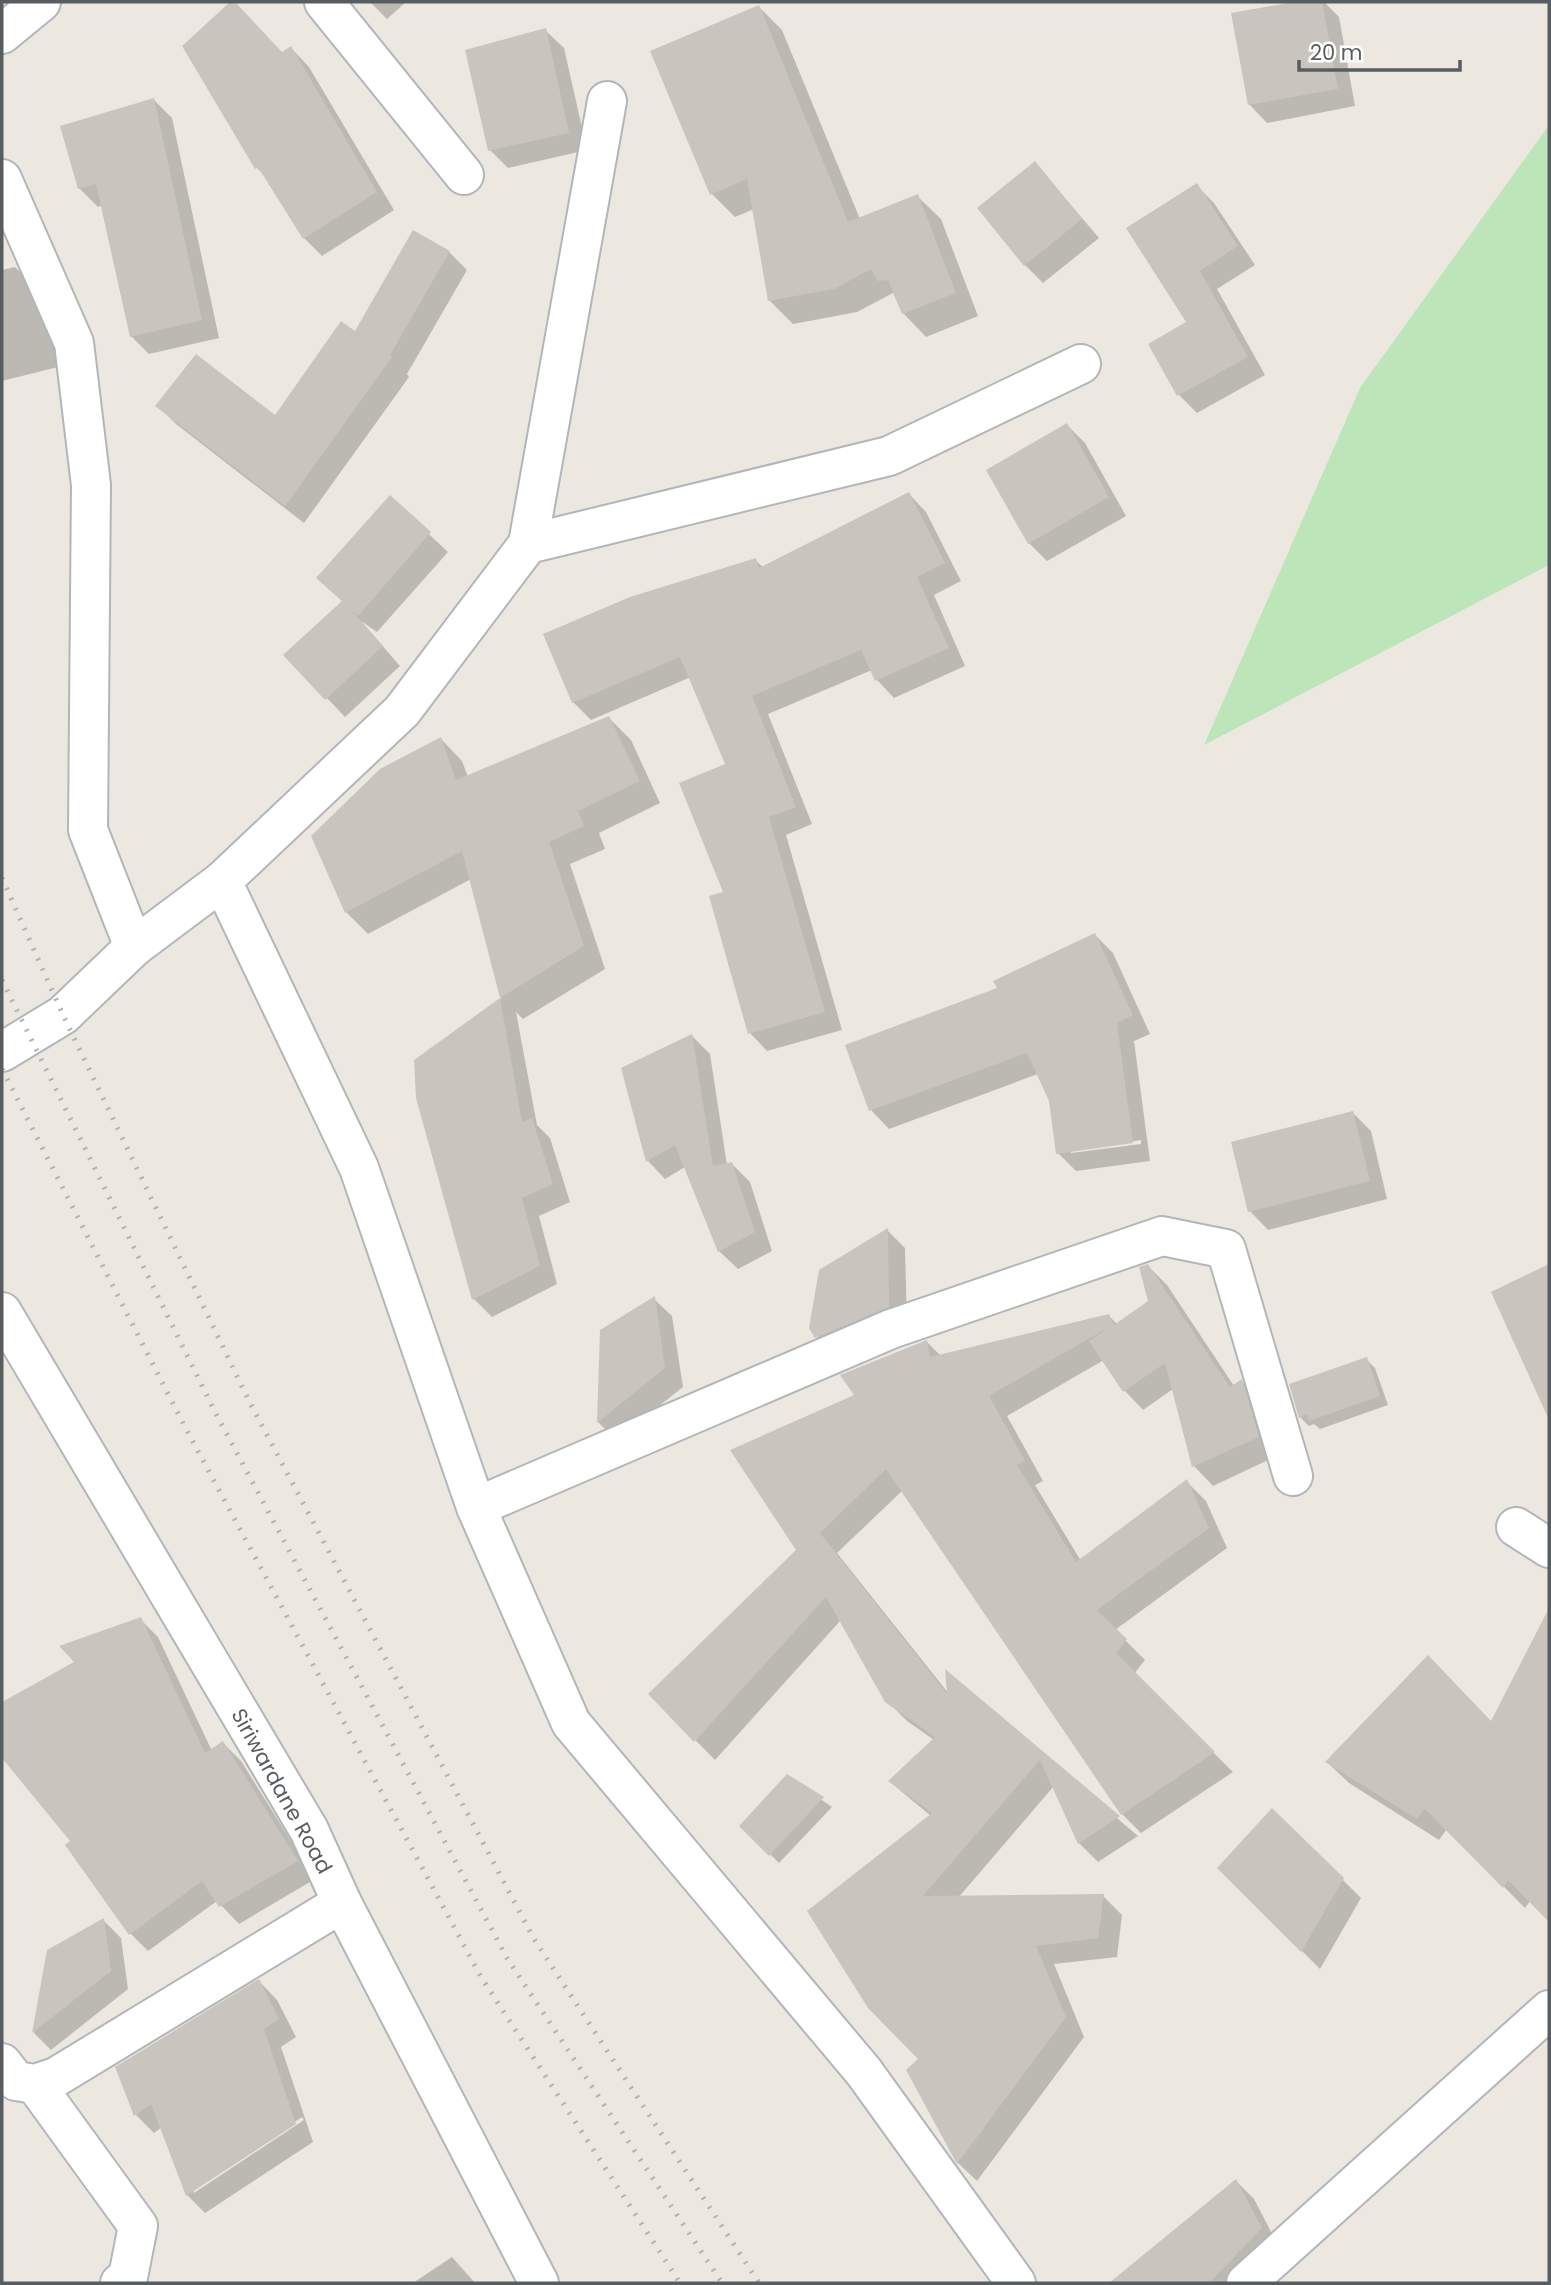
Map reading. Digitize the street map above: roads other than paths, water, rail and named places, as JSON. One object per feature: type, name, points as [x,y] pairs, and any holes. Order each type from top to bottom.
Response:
[{"type":"street","points":[[2,34],[41,2]]},
{"type":"street","points":[[324,2],[464,175]]},
{"type":"street","points":[[2,1052],[63,1015],[134,947],[222,881],[402,711],[527,544],[607,101]]},
{"type":"street","points":[[2,179],[74,343],[90,485],[89,830],[134,947]]},
{"type":"street","points":[[527,544],[889,456],[1081,363]]},
{"type":"street","points":[[222,881],[359,1168],[476,1507],[571,1723],[864,2072],[1016,2283]]},
{"type":"street","points":[[476,1507],[891,1329],[1162,1236],[1226,1249],[1293,1476]]},
{"type":"street","name":"Siriwardane Road","points":[[2,1312],[309,1830],[342,1903],[539,2283]]},
{"type":"street","points":[[1516,1527],[1549,1548]]},
{"type":"street","points":[[14,2079],[56,2077],[342,1903]]},
{"type":"street","points":[[1246,2283],[1549,2010]]},
{"type":"street","points":[[14,2079],[138,2226],[128,2277],[120,2283]]},
{"type":"railway","points":[[2,878],[63,1015],[249,1401],[534,1939],[759,2283]]},
{"type":"railway","points":[[2,980],[215,1412],[507,1958],[722,2283]]},
{"type":"railway","points":[[2,1069],[185,1427],[481,1977],[680,2283]]}]
